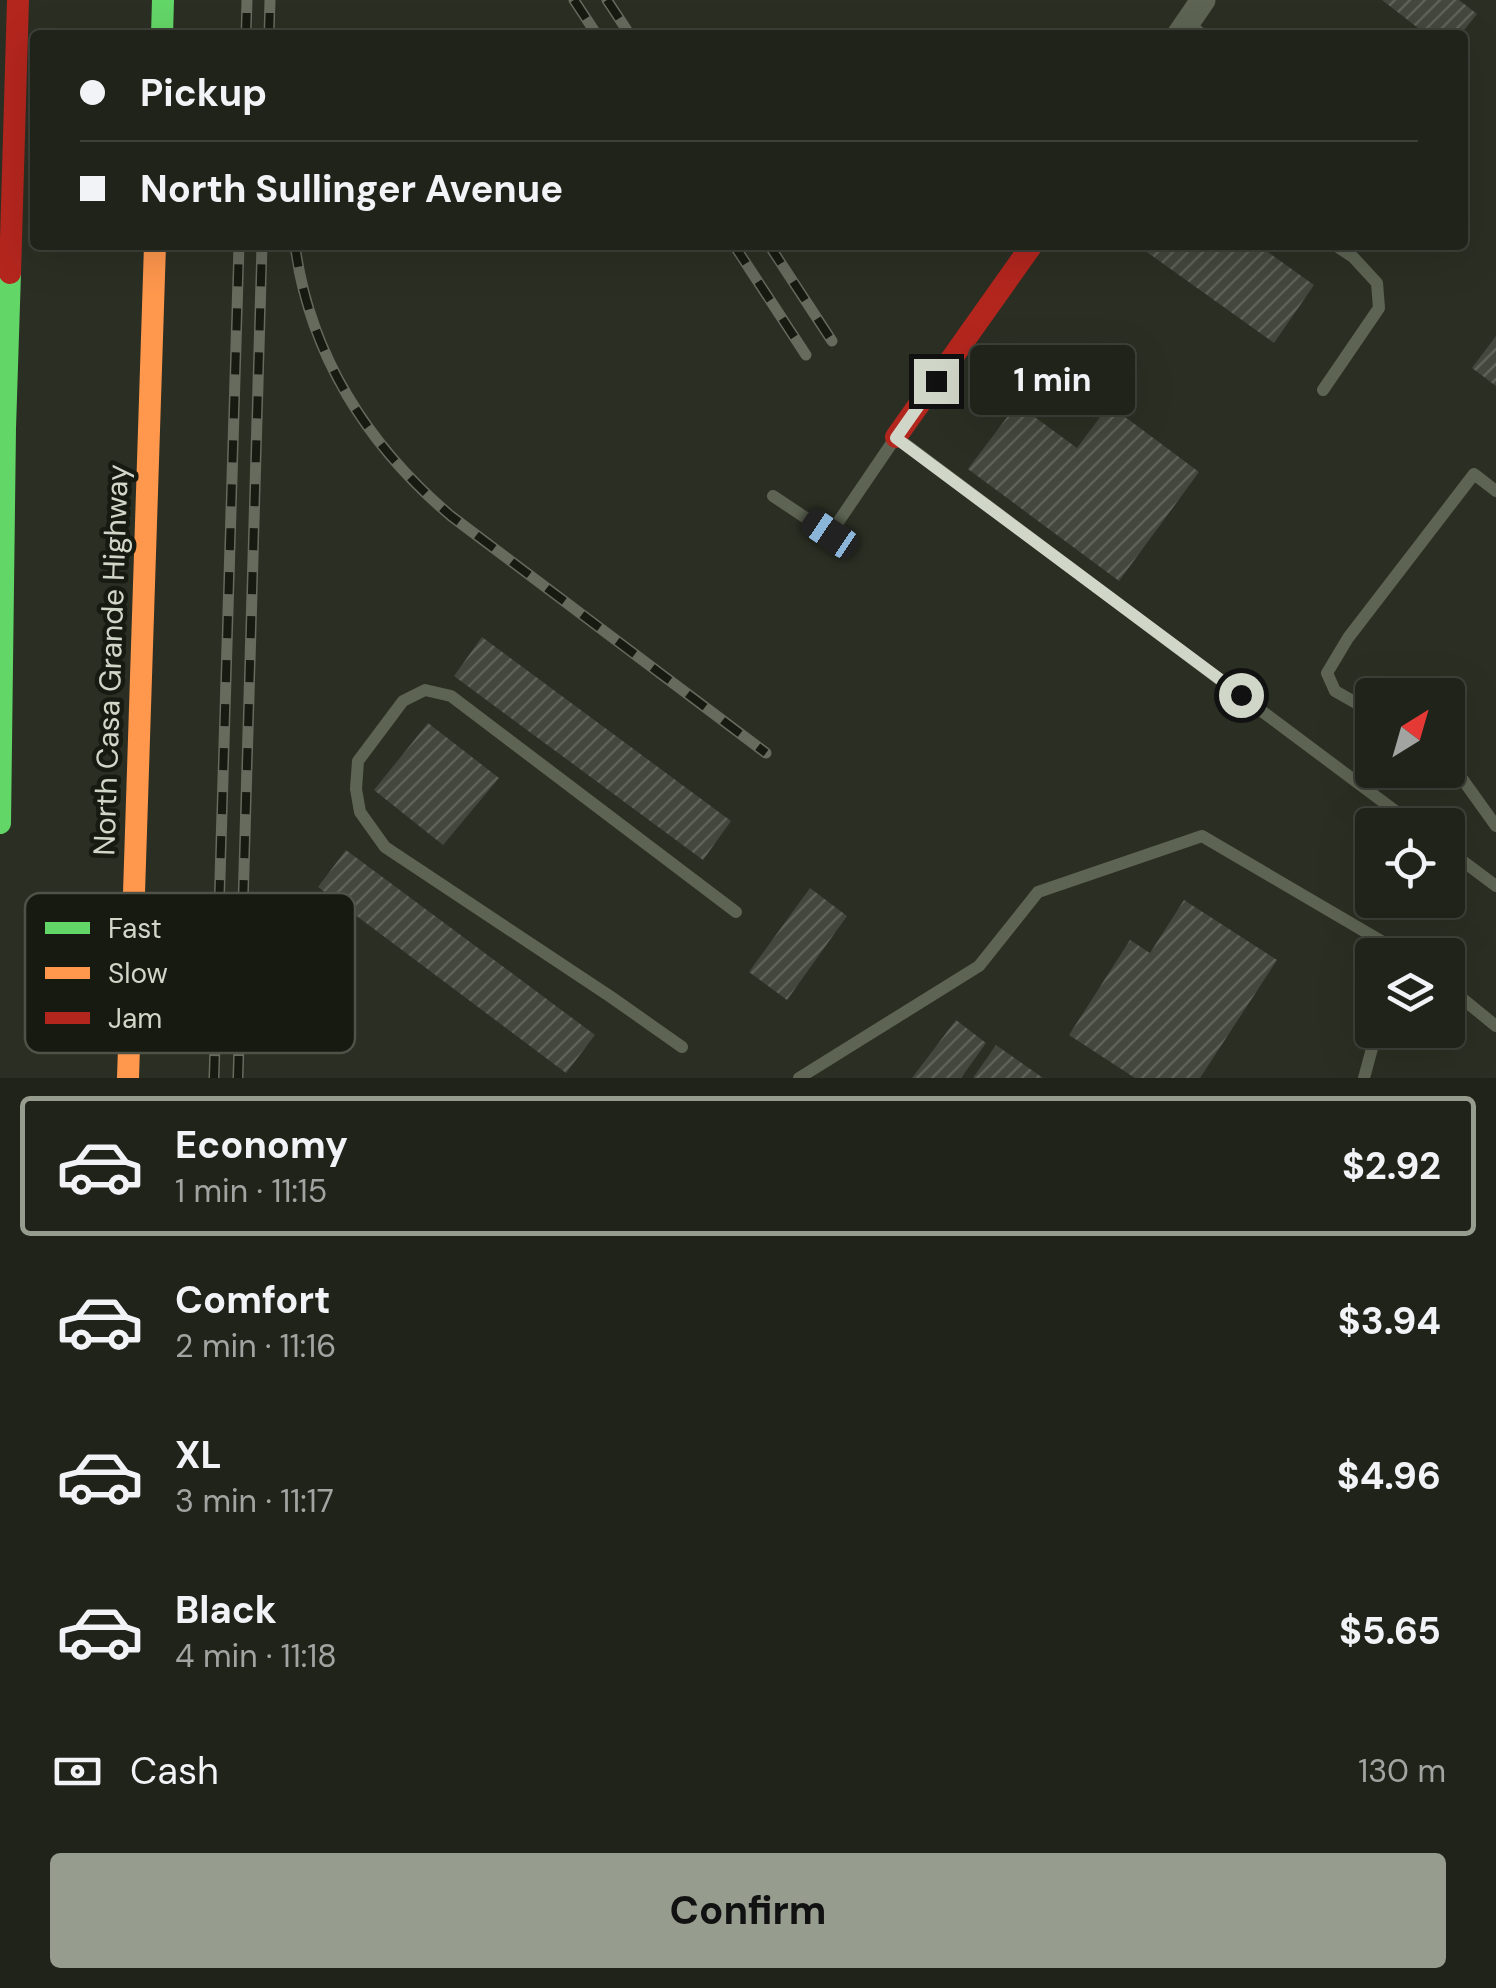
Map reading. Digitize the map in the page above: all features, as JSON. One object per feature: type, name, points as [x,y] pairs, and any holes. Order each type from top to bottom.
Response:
[{"type":"main road","points":[[0,823],[4,428],[18,0]]},
{"type":"main road","points":[[162,30],[163,0]]},
{"type":"main road","name":"North Casa Grande Highway","points":[[134,893],[155,250]]},
{"type":"main road","points":[[896,438],[1028,250]]},
{"type":"main road","name":"North Casa Grande Highway","points":[[128,1078],[129,1053]]},
{"type":"street","points":[[1190,30],[1203,0]]},
{"type":"lane","points":[[1323,390],[1379,308],[1377,283],[1342,250]]},
{"type":"lane","points":[[773,496],[830,534],[896,438],[1391,808]]},
{"type":"lane","points":[[1355,702],[1335,691],[1327,673],[1348,638],[1474,474],[1496,491]]},
{"type":"lane","points":[[682,1047],[385,848],[360,812],[356,790],[358,761],[403,701],[425,690],[451,696],[736,912]]},
{"type":"lane","points":[[1465,783],[1496,826]]},
{"type":"lane","points":[[800,1078],[979,966],[1038,892],[1202,836],[1372,938]]},
{"type":"lane","points":[[1465,863],[1496,886]]},
{"type":"lane","points":[[1465,1001],[1496,1026]]},
{"type":"lane","points":[[1364,1078],[1372,1048]]},
{"type":"building","points":[[1382,0],[1459,0],[1477,14],[1464,30],[1421,30]]},
{"type":"building","points":[[1144,250],[1265,250],[1314,285],[1274,343]]},
{"type":"building","points":[[1496,336],[1496,386],[1472,368]]},
{"type":"building","points":[[1041,359],[1077,384],[1069,397],[1032,372]]},
{"type":"building","points":[[1017,404],[1077,448],[1109,405],[1199,472],[1119,581],[968,469]]},
{"type":"building","points":[[482,637],[731,821],[703,860],[454,676]]},
{"type":"building","points":[[428,723],[499,778],[443,845],[374,790]]},
{"type":"building","points":[[346,850],[595,1035],[566,1073],[355,915],[355,893],[326,893],[318,887]]},
{"type":"building","points":[[810,888],[847,916],[787,1000],[749,972]]},
{"type":"building","points":[[1184,900],[1277,960],[1200,1078],[1135,1078],[1069,1035],[1130,940],[1150,953]]},
{"type":"building","points":[[956,1020],[986,1043],[961,1078],[912,1078]]},
{"type":"building","points":[[996,1045],[1043,1078],[973,1078]]},
{"type":"railway","points":[[246,30],[247,0]]},
{"type":"railway","points":[[269,30],[270,0]]},
{"type":"railway","points":[[574,0],[594,30]]},
{"type":"railway","points":[[607,0],[627,30]]},
{"type":"railway","points":[[220,893],[239,250]]},
{"type":"railway","points":[[243,893],[262,250]]},
{"type":"railway","points":[[296,250],[314,323],[347,395],[369,428],[421,489],[451,516],[766,753]]},
{"type":"railway","points":[[737,250],[806,355]]},
{"type":"railway","points":[[772,250],[832,341]]},
{"type":"railway","points":[[214,1078],[215,1053]]},
{"type":"railway","points":[[238,1078],[239,1053]]},
{"type":"traffic: fast","points":[[162,30],[163,0]]},
{"type":"traffic: fast","points":[[0,823],[10,273]]},
{"type":"traffic: slow","points":[[134,893],[155,250]]},
{"type":"traffic: slow","points":[[128,1078],[129,1053]]},
{"type":"traffic: jam","points":[[10,273],[18,0]]},
{"type":"traffic: jam","points":[[896,437],[1028,250]]},
{"type":"route","points":[[936,381],[896,438],[1241,695]]}]
